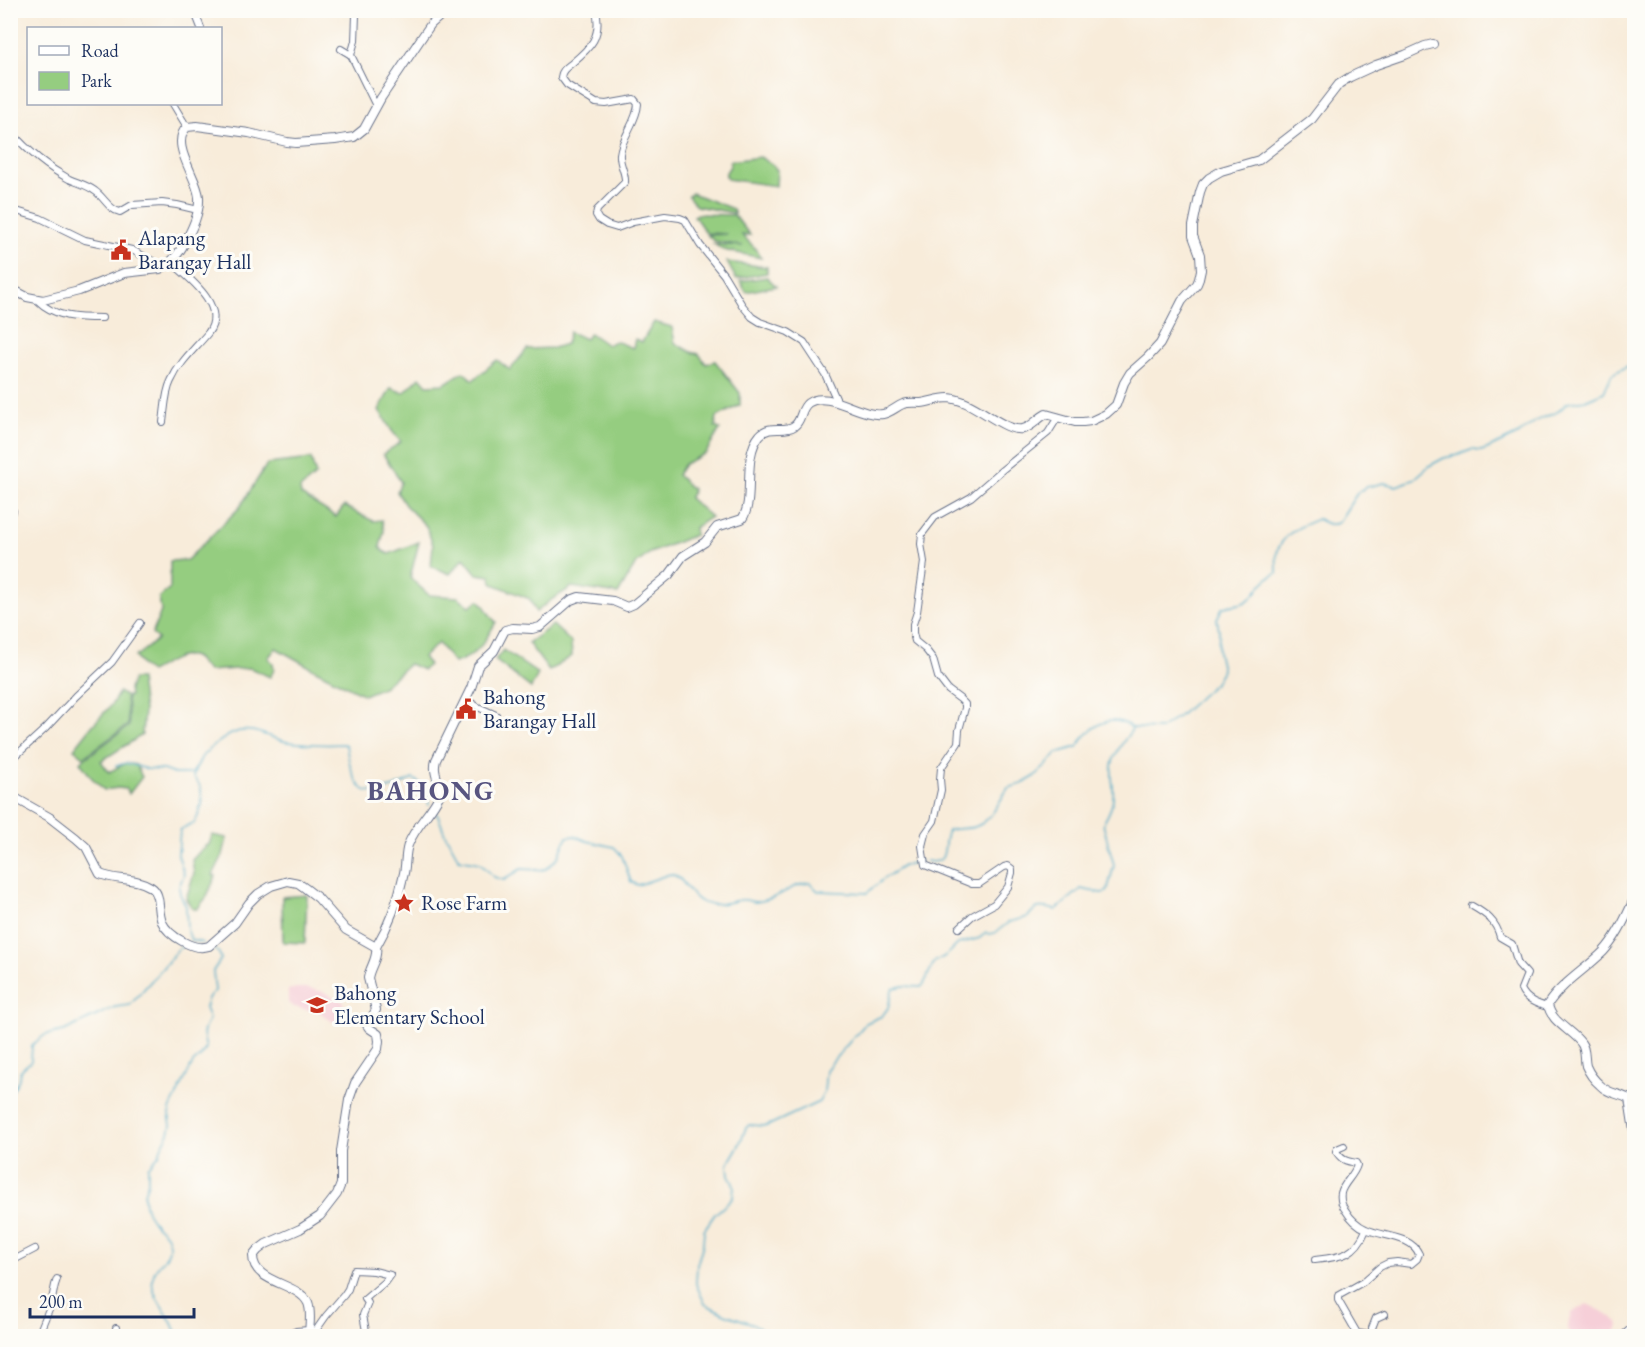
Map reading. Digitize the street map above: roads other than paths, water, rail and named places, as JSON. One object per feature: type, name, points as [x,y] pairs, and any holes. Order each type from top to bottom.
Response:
[{"type":"main road","points":[[10,288],[37,300],[49,299],[124,273],[160,269],[168,265],[188,238],[198,210],[198,193],[180,142],[182,133],[187,127],[197,126],[249,133],[286,142],[307,143],[357,135],[364,129],[376,106],[431,24],[447,10]]},
{"type":"street","points":[[194,10],[201,27]]},
{"type":"street","points":[[596,10],[598,26],[594,41],[562,71],[561,78],[567,85],[596,103],[606,104],[633,99],[638,104],[637,114],[621,152],[625,182],[597,210],[597,218],[617,228],[633,222],[665,216],[685,220],[700,245],[724,275],[737,298],[752,317],[788,332],[804,342],[825,374],[838,403]]},
{"type":"street","points":[[351,55],[355,41],[356,15]]},
{"type":"street","points":[[310,1334],[307,1302],[294,1289],[276,1283],[260,1272],[254,1265],[253,1256],[266,1244],[300,1229],[320,1216],[337,1194],[341,1184],[341,1151],[349,1100],[355,1083],[379,1044],[378,1034],[369,1029],[368,1025],[376,1010],[368,978],[377,957],[376,947],[392,913],[404,874],[407,848],[414,833],[440,794],[441,790],[434,771],[436,760],[471,688],[478,666],[494,651],[508,628],[540,627],[571,600],[579,597],[613,601],[627,607],[634,604],[669,575],[683,556],[705,542],[717,527],[739,520],[744,516],[752,456],[757,440],[763,432],[795,426],[804,407],[812,401],[827,400],[882,415],[907,403],[948,398],[964,401],[1018,429],[1030,426],[1044,415],[1083,422],[1091,421],[1111,410],[1119,398],[1127,377],[1160,345],[1182,301],[1197,284],[1201,270],[1200,255],[1193,236],[1193,226],[1200,192],[1209,177],[1258,160],[1306,124],[1339,84],[1350,77],[1376,64],[1433,44]]},
{"type":"street","points":[[340,49],[351,55],[376,106]]},
{"type":"street","points":[[175,105],[187,127]]},
{"type":"street","points":[[10,131],[43,162],[72,180],[93,189],[115,211],[120,212],[132,205],[162,203],[198,210]]},
{"type":"street","points":[[10,209],[40,218],[92,242],[132,250],[168,265],[194,283],[208,300],[213,310],[213,321],[209,331],[185,358],[170,382],[163,422]]},
{"type":"street","points":[[37,300],[49,310],[61,315],[102,318]]},
{"type":"street","points":[[959,928],[972,916],[994,904],[1008,887],[1012,868],[1004,867],[979,884],[972,884],[925,865],[922,856],[925,834],[934,821],[941,790],[941,768],[958,743],[959,730],[966,708],[965,704],[943,683],[933,659],[915,641],[913,624],[917,612],[924,562],[922,534],[935,517],[971,497],[1048,432],[1058,417]]},
{"type":"street","points":[[10,761],[112,662],[140,623]]},
{"type":"street","points":[[465,699],[496,715]]},
{"type":"street","points":[[10,795],[49,817],[76,838],[86,847],[100,874],[125,878],[154,889],[158,895],[162,922],[166,929],[173,936],[191,946],[204,947],[210,944],[235,923],[258,894],[271,886],[288,881],[298,883],[305,888],[318,898],[346,930],[376,947]]},
{"type":"street","points":[[1548,1007],[1548,1003],[1555,995],[1603,952],[1622,926],[1635,899]]},
{"type":"street","points":[[1472,906],[1493,921],[1500,937],[1512,944],[1518,964],[1527,974],[1521,989],[1525,996],[1536,1004],[1548,1007],[1559,1023],[1581,1043],[1587,1068],[1606,1091],[1629,1099],[1635,1131]]},
{"type":"street","points":[[1344,1146],[1337,1149],[1339,1156],[1348,1162],[1356,1163],[1357,1166],[1341,1192],[1343,1206],[1366,1230],[1410,1243],[1419,1254],[1411,1264],[1392,1262],[1384,1265],[1363,1282],[1338,1296],[1355,1331],[1360,1335],[1374,1336],[1372,1328],[1376,1318],[1385,1314]]},
{"type":"street","points":[[1316,1260],[1348,1254],[1366,1230]]},
{"type":"street","points":[[10,1262],[35,1249]]},
{"type":"street","points":[[310,1334],[344,1295],[354,1270],[374,1270],[390,1275],[365,1299],[368,1303],[363,1315],[366,1331]]},
{"type":"street","points":[[38,1336],[51,1304],[57,1279]]},
{"type":"street","points":[[1624,1336],[1635,1327]]},
{"type":"street","points":[[115,1336],[116,1328]]},
{"type":"street","points":[[286,1336],[296,1331],[310,1334]]},
{"type":"waterway","points":[[765,1336],[754,1324],[705,1304],[696,1284],[704,1230],[715,1214],[733,1197],[734,1185],[729,1176],[728,1164],[746,1128],[749,1125],[767,1126],[819,1102],[824,1092],[826,1070],[866,1023],[882,1016],[888,1008],[892,990],[903,986],[921,987],[934,962],[947,955],[958,944],[980,938],[986,932],[995,933],[1009,922],[1028,917],[1037,908],[1056,910],[1081,889],[1107,892],[1114,865],[1103,824],[1113,801],[1112,766],[1117,752],[1133,728],[1160,729],[1179,716],[1215,683],[1222,670],[1218,652],[1217,619],[1222,608],[1249,599],[1266,580],[1277,573],[1277,553],[1288,535],[1318,519],[1325,523],[1338,523],[1358,492],[1366,487],[1384,483],[1396,486],[1413,480],[1429,466],[1444,458],[1471,450],[1487,449],[1519,434],[1536,421],[1559,411],[1567,403],[1585,400],[1604,392],[1612,374],[1634,363]]},
{"type":"waterway","points":[[926,861],[934,862],[942,857],[948,831],[974,827],[982,823],[991,815],[1008,788],[1034,777],[1057,753],[1077,747],[1094,728],[1108,721],[1124,723],[1132,728]]},
{"type":"waterway","points":[[116,766],[126,763],[174,774],[191,774],[203,755],[216,744],[234,733],[248,731],[288,742],[346,745],[352,771],[362,788],[370,792],[379,791],[413,779],[423,787],[429,805]]},
{"type":"waterway","points":[[191,940],[187,929],[186,906],[180,894],[179,887],[184,874],[178,855],[180,830],[195,822],[201,805],[200,786],[193,777],[195,771]]},
{"type":"waterway","points":[[434,811],[459,859],[480,863],[494,877],[504,880],[521,869],[546,869],[558,858],[567,837],[575,836],[614,847],[622,856],[631,882],[638,885],[670,874],[676,876],[701,902],[708,904],[742,900],[761,901],[810,883],[818,891],[867,893],[905,865],[921,861]]},
{"type":"waterway","points":[[191,940],[203,943]]},
{"type":"waterway","points":[[10,1096],[19,1079],[20,1071],[31,1061],[32,1045],[45,1035],[64,1031],[115,1007],[130,1005],[183,946]]},
{"type":"waterway","points":[[178,1336],[158,1299],[152,1282],[156,1269],[167,1256],[169,1241],[148,1214],[144,1194],[148,1183],[148,1167],[159,1155],[169,1133],[171,1107],[193,1063],[206,1048],[203,1033],[209,1019],[205,1008],[208,998],[215,991],[213,971],[221,959],[219,953],[212,948]]},
{"type":"place","name":"Alapang Barangay Hall","points":[[121,250]]},
{"type":"place","name":"Bahong Barangay Hall","points":[[466,709]]},
{"type":"place","name":"Rose Farm","points":[[404,903]]},
{"type":"place","name":"Bahong Elementary School","points":[[317,1005]]},
{"type":"district","name":"BAHONG","points":[[431,791]]}]
